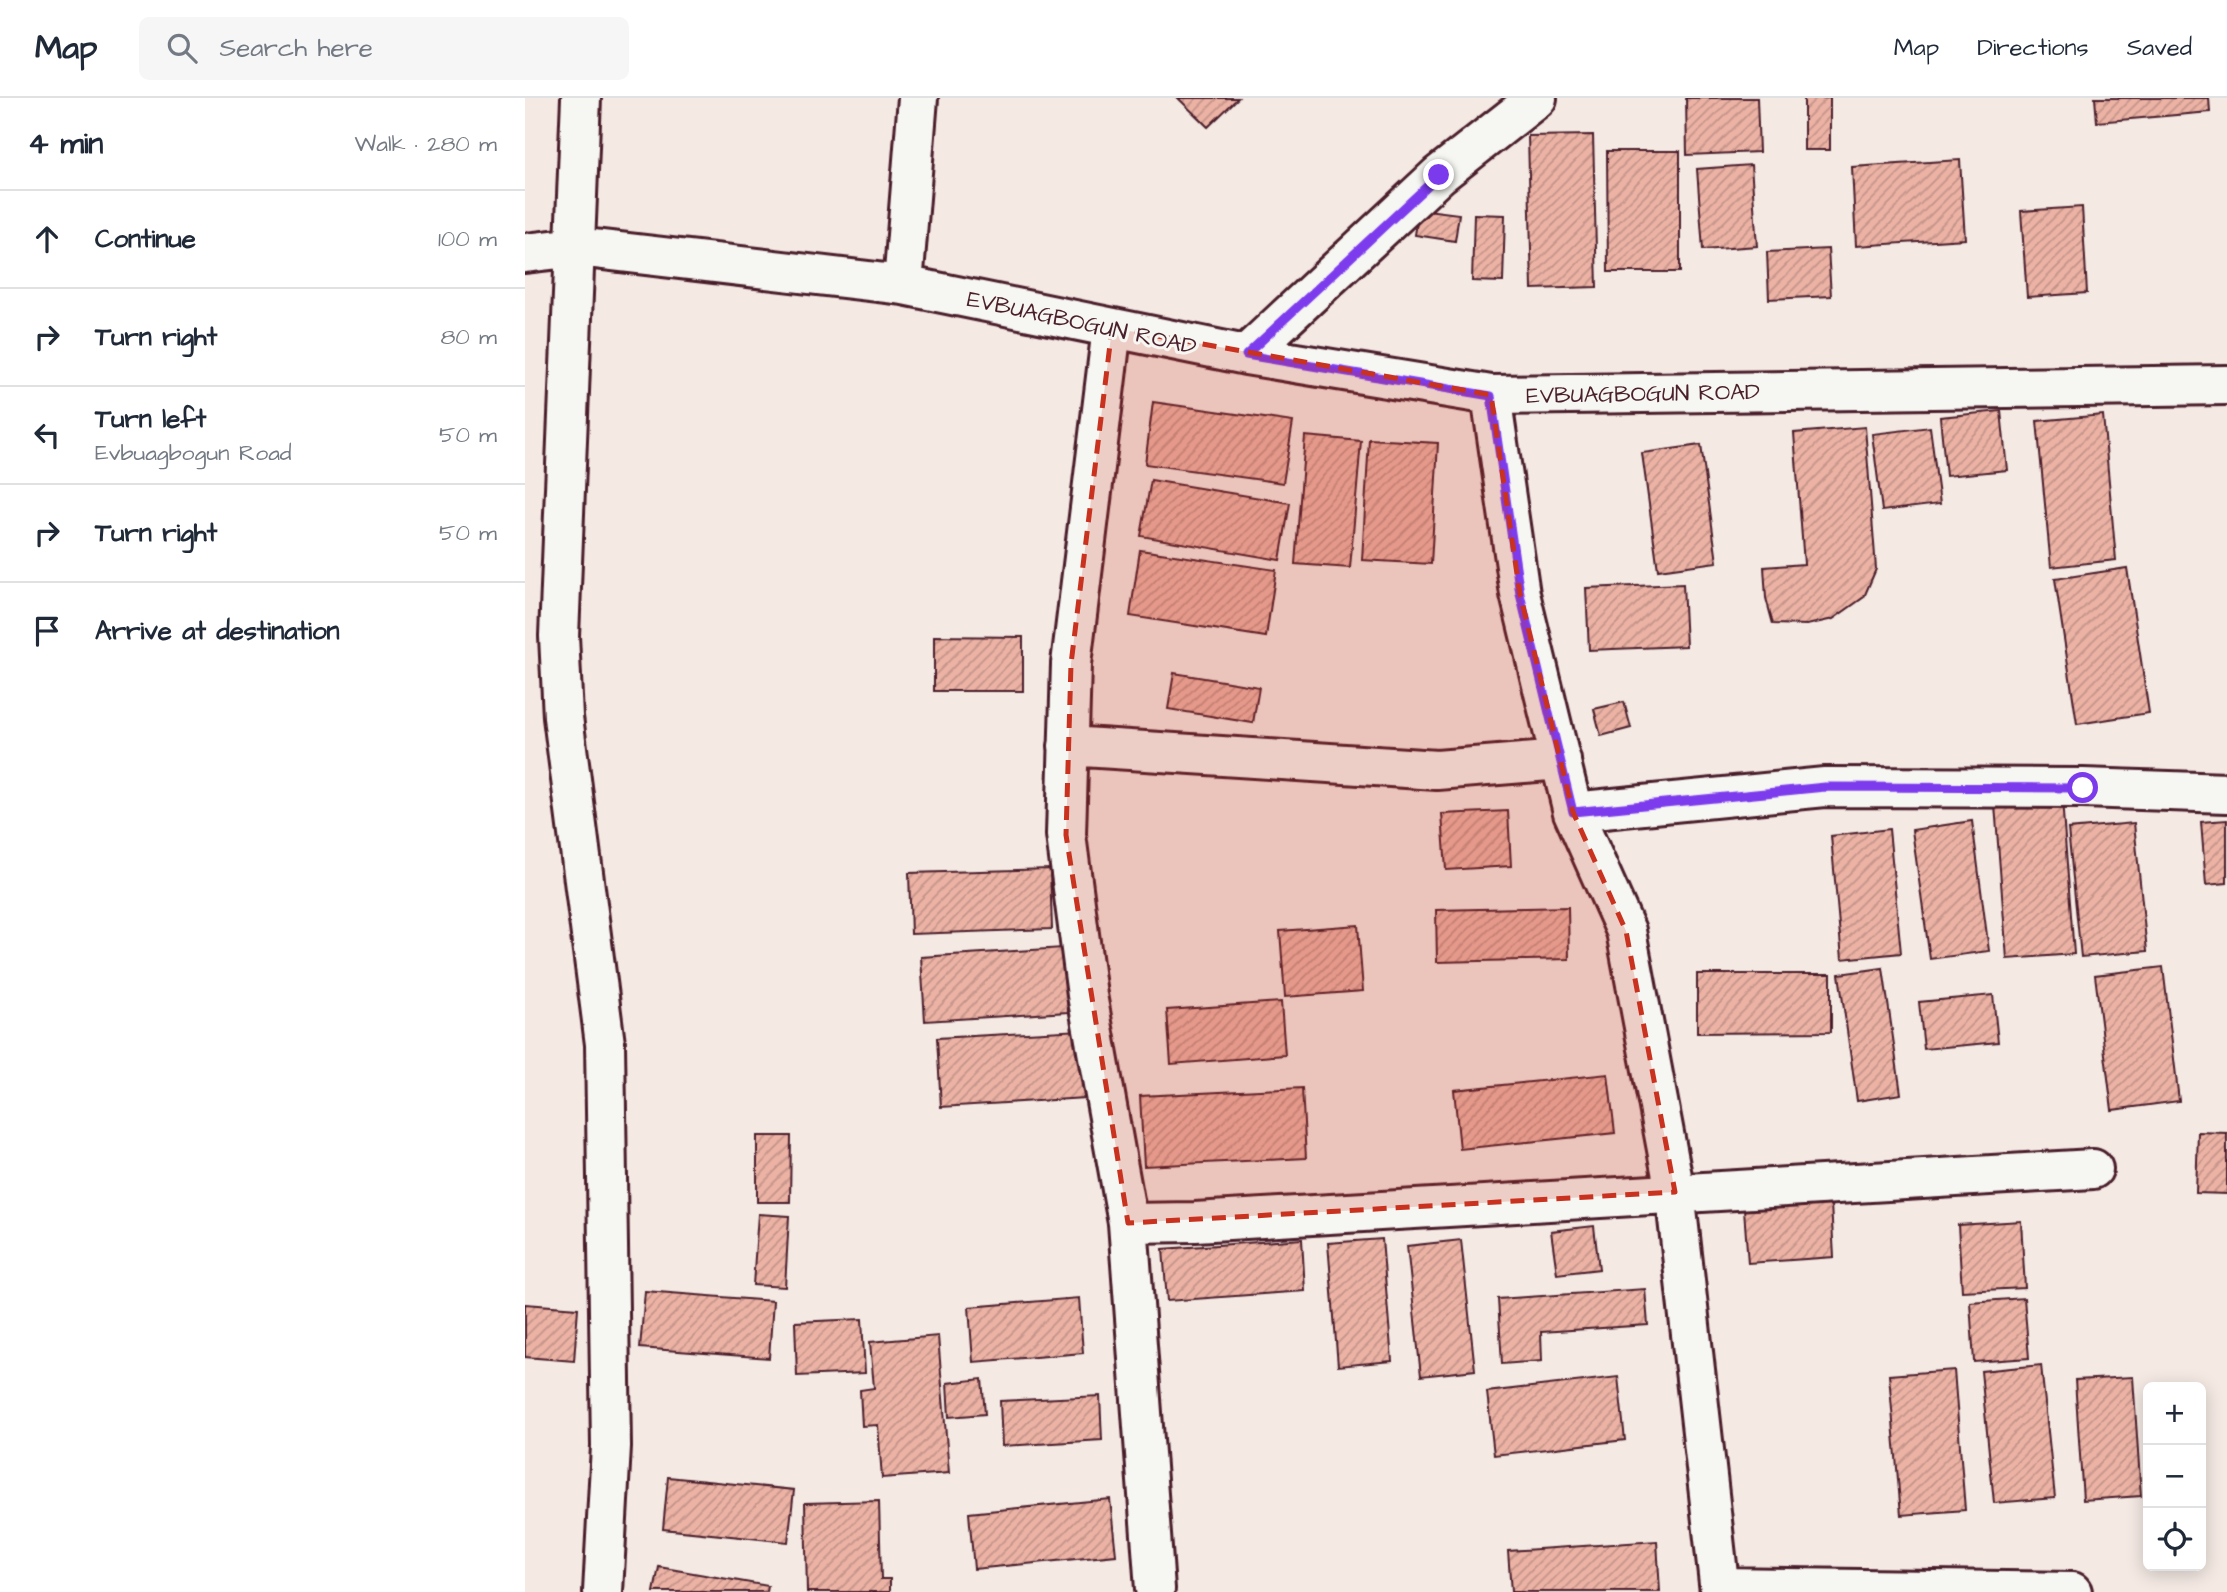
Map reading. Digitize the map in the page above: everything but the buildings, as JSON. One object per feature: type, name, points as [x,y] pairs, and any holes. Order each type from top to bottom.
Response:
[{"type":"street","points":[[581,98],[559,636],[563,717],[605,1044],[611,1447],[603,1592]]},
{"type":"street","points":[[903,285],[918,98]]},
{"type":"street","points":[[1246,355],[1439,175],[1537,98]]},
{"type":"street","name":"EVBUAGBOGUN ROAD","points":[[525,253],[577,247],[903,285],[1246,355],[1491,396],[2227,385]]},
{"type":"street","points":[[1112,328],[1071,664],[1066,835],[1087,995],[1128,1223],[1155,1589]]},
{"type":"street","points":[[1491,396],[1520,594],[1573,812],[1626,931],[1675,1192],[1720,1589],[2073,1592]]},
{"type":"street","points":[[1068,746],[1437,770],[1561,760]]},
{"type":"street","points":[[1573,812],[1825,787],[2083,788],[2227,793]]},
{"type":"street","points":[[1128,1223],[1195,1222],[2093,1169]]},
{"type":"highlighted area","points":[[1112,328],[1491,395],[1520,594],[1573,812],[1626,931],[1675,1192],[1128,1223],[1066,835],[1071,664]]},
{"type":"route","points":[[1439,175],[1246,355],[1491,396],[1520,594],[1573,812],[1825,787],[2083,788]]}]
